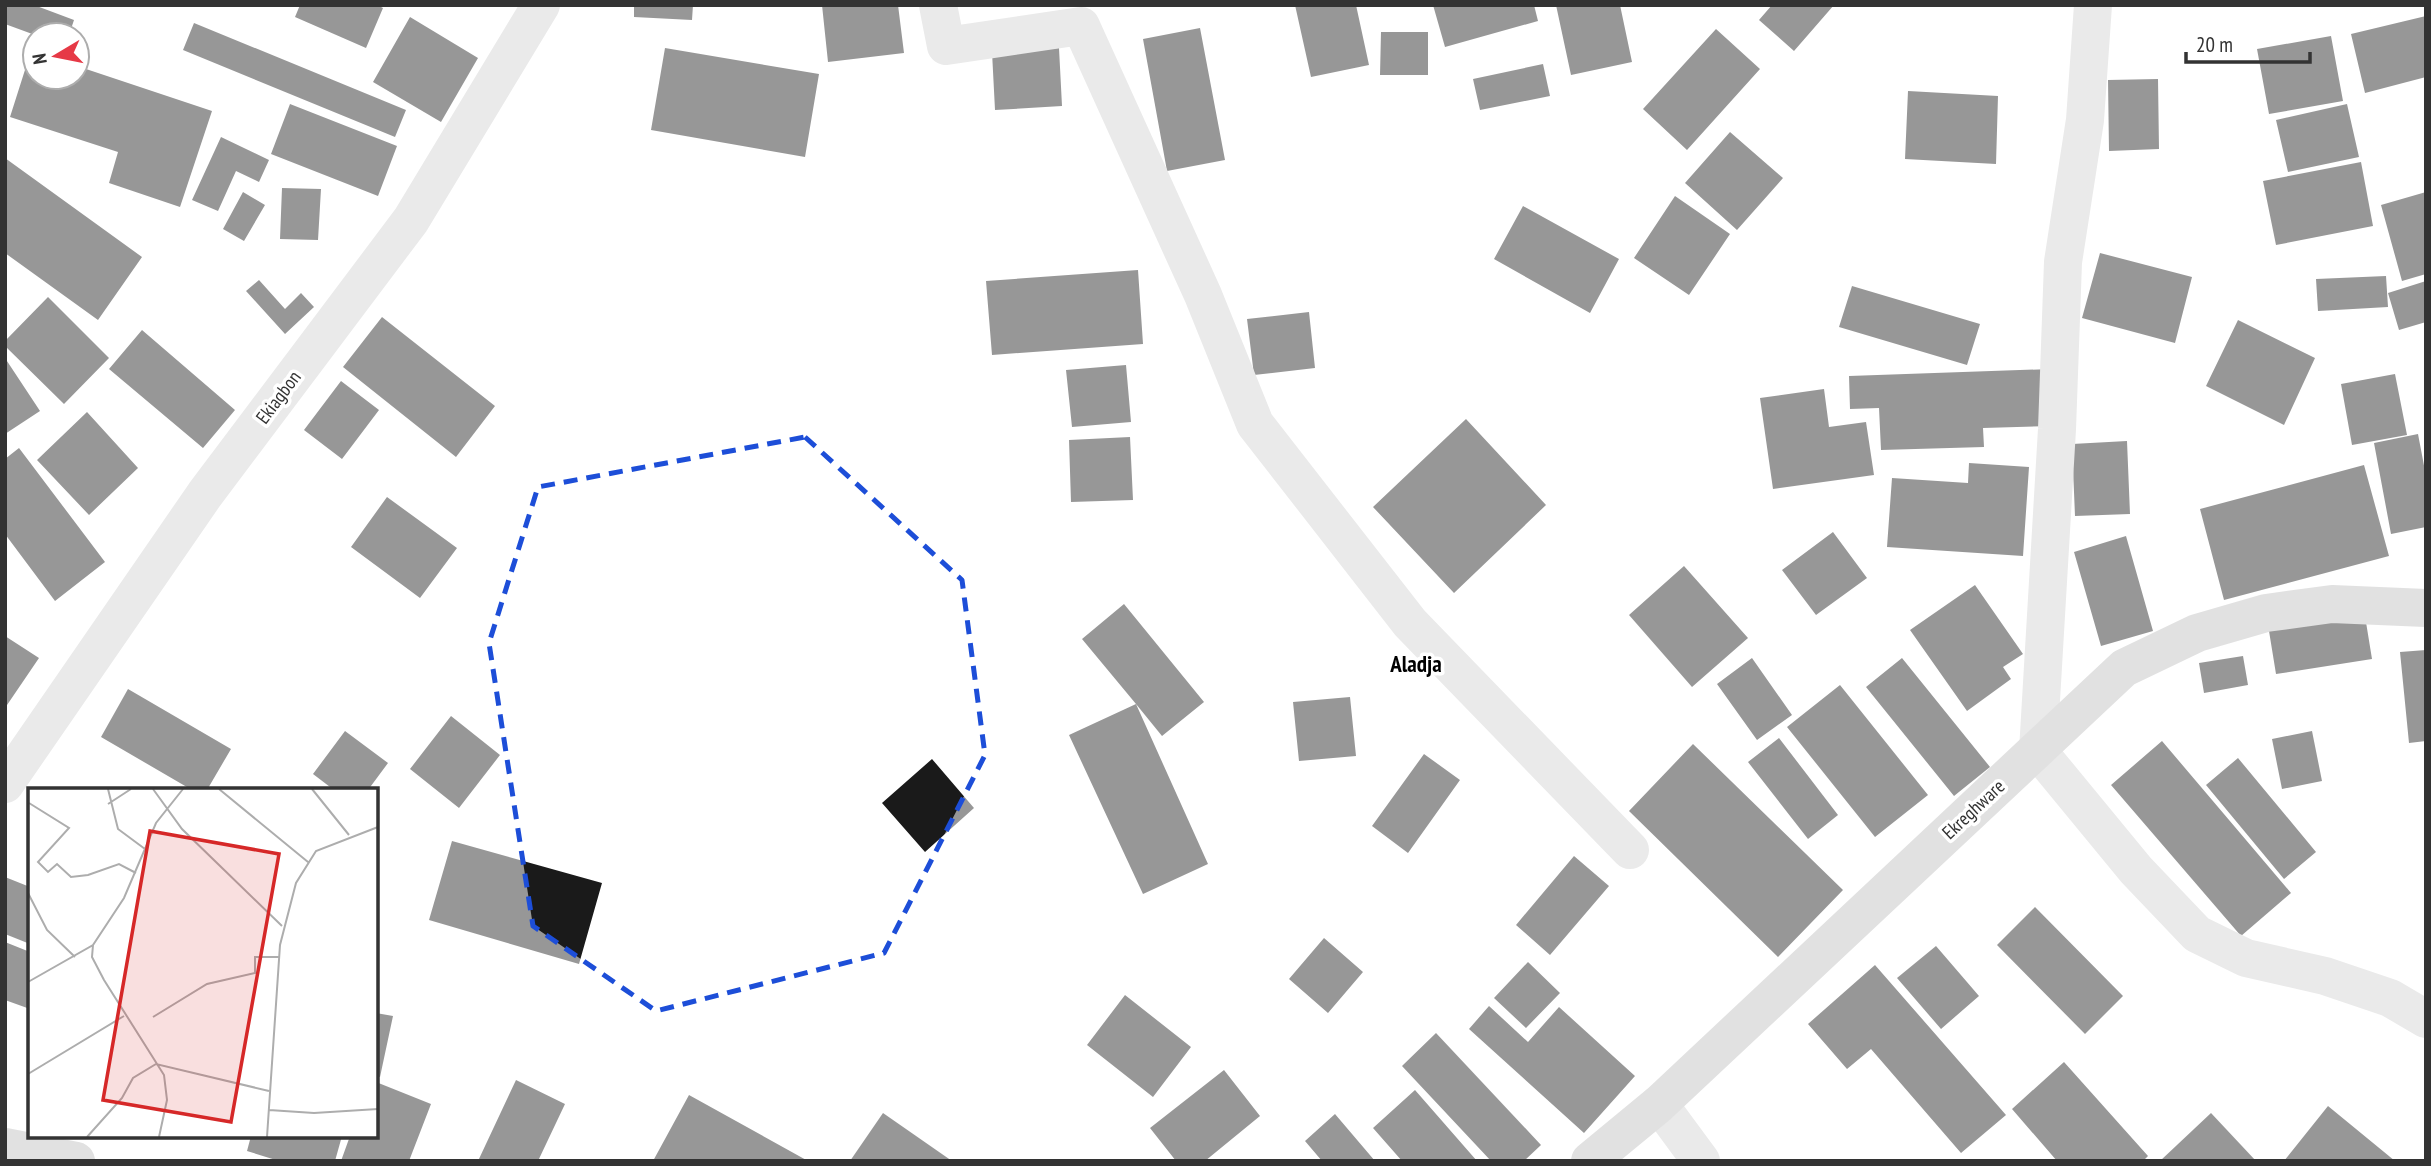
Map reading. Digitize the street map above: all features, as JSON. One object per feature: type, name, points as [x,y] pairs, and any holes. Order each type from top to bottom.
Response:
[{"type":"street","name":"Ekiagbon","points":[[5,784],[205,494],[411,220],[541,5]]},
{"type":"street","points":[[938,5],[946,46],[1081,26],[1203,295],[1255,424],[1410,623],[1630,850]]},
{"type":"street","points":[[2093,5],[2085,120],[2063,262],[2057,429],[2038,751],[2136,870],[2197,934],[2246,958],[2325,976],[2390,998],[2426,1019]]},
{"type":"street","name":"Ekreghware","points":[[1590,1161],[1659,1104],[2124,668],[2197,632],[2266,614],[2332,604],[2426,608]]},
{"type":"street","points":[[1659,1104],[1701,1161]]},
{"type":"street","points":[[5,1147],[76,1161]]},
{"type":"highlighted area","points":[[805,437],[962,580],[985,755],[884,953],[656,1011],[533,926],[489,643],[538,487]]},
{"type":"building","points":[[5,5],[34,5],[74,20],[21,21],[21,30],[5,24]]},
{"type":"building","points":[[300,5],[377,5],[383,8],[366,48],[295,17]]},
{"type":"building","points":[[634,5],[693,5],[692,20],[634,17]]},
{"type":"building","points":[[822,5],[898,5],[904,53],[828,62]]},
{"type":"building","points":[[1295,5],[1356,5],[1369,65],[1311,77]]},
{"type":"building","points":[[1433,5],[1534,5],[1538,21],[1445,47]]},
{"type":"building","points":[[1556,5],[1620,5],[1632,62],[1571,75]]},
{"type":"building","points":[[1772,5],[1834,5],[1794,51],[1759,20]]},
{"type":"building","points":[[2426,16],[2426,77],[2365,93],[2351,34]]},
{"type":"building","points":[[410,17],[478,58],[441,122],[373,82]]},
{"type":"building","points":[[194,23],[406,110],[395,137],[183,50]]},
{"type":"building","points":[[1200,28],[1225,160],[1167,171],[1143,39]]},
{"type":"building","points":[[1716,29],[1760,69],[1687,150],[1643,109]]},
{"type":"building","points":[[1381,32],[1428,32],[1428,75],[1380,75]]},
{"type":"building","points":[[2331,36],[2343,101],[2269,114],[2257,49]]},
{"type":"building","points":[[665,48],[819,74],[805,157],[651,130]]},
{"type":"building","points":[[1059,48],[1062,106],[995,110],[992,52]]},
{"type":"building","points":[[1543,64],[1550,96],[1480,110],[1473,79]]},
{"type":"building","points":[[91,71],[212,111],[180,207],[109,183],[118,152],[10,117],[21,82],[21,91],[91,91]]},
{"type":"building","points":[[2158,79],[2159,149],[2109,151],[2108,80]]},
{"type":"building","points":[[1908,91],[1998,96],[1996,164],[1905,159]]},
{"type":"building","points":[[290,104],[397,146],[378,196],[271,154]]},
{"type":"building","points":[[2347,104],[2359,157],[2288,172],[2276,120]]},
{"type":"building","points":[[1730,132],[1783,178],[1737,230],[1685,183]]},
{"type":"building","points":[[221,137],[269,160],[259,182],[236,171],[218,211],[192,200]]},
{"type":"building","points":[[5,158],[142,257],[98,320],[5,253]]},
{"type":"building","points":[[2361,162],[2373,226],[2276,245],[2263,181]]},
{"type":"building","points":[[282,188],[321,189],[318,240],[280,239]]},
{"type":"building","points":[[243,192],[265,205],[244,241],[223,229]]},
{"type":"building","points":[[2426,192],[2426,274],[2402,281],[2381,205]]},
{"type":"building","points":[[1675,196],[1730,234],[1689,295],[1634,258]]},
{"type":"building","points":[[1523,206],[1619,259],[1590,313],[1494,259]]},
{"type":"building","points":[[2100,253],[2192,277],[2175,343],[2082,318]]},
{"type":"building","points":[[1138,270],[1143,344],[992,355],[986,281]]},
{"type":"building","points":[[2386,276],[2388,307],[2318,311],[2316,279]]},
{"type":"building","points":[[259,280],[285,309],[301,293],[314,307],[285,334],[246,291]]},
{"type":"building","points":[[2426,281],[2426,322],[2399,330],[2388,293]]},
{"type":"building","points":[[1852,286],[1980,324],[1967,365],[1839,327]]},
{"type":"building","points":[[48,297],[109,358],[64,404],[5,346],[5,341]]},
{"type":"building","points":[[1309,312],[1315,368],[1254,375],[1247,319]]},
{"type":"building","points":[[382,317],[495,406],[456,457],[343,367]]},
{"type":"building","points":[[2238,320],[2315,358],[2284,425],[2206,386]]},
{"type":"building","points":[[142,330],[235,410],[203,448],[109,369]]},
{"type":"building","points":[[5,358],[40,411],[5,434]]},
{"type":"building","points":[[1126,365],[1131,422],[1072,427],[1066,370]]},
{"type":"building","points":[[2051,369],[2052,426],[1983,428],[1984,447],[1881,450],[1879,408],[1850,409],[1849,376]]},
{"type":"building","points":[[2395,374],[2407,435],[2352,445],[2341,384]]},
{"type":"building","points":[[341,381],[379,410],[342,459],[304,430]]},
{"type":"building","points":[[1824,389],[1829,427],[1866,422],[1874,475],[1773,489],[1760,398]]},
{"type":"building","points":[[87,412],[138,468],[89,515],[37,460]]},
{"type":"building","points":[[1466,419],[1546,505],[1454,593],[1373,507]]},
{"type":"building","points":[[2418,434],[2426,476],[2426,527],[2391,534],[2374,443]]},
{"type":"building","points":[[1130,437],[1133,500],[1071,502],[1069,440]]},
{"type":"building","points":[[2127,441],[2130,514],[2075,516],[2072,444]]},
{"type":"building","points":[[19,448],[105,562],[55,601],[5,534],[5,459]]},
{"type":"building","points":[[1969,463],[2029,467],[2023,556],[1887,547],[1892,478],[1968,483]]},
{"type":"building","points":[[2364,465],[2389,556],[2224,600],[2200,509]]},
{"type":"building","points":[[387,497],[457,548],[420,598],[351,547]]},
{"type":"building","points":[[1833,532],[1867,578],[1816,615],[1782,570]]},
{"type":"building","points":[[2126,536],[2153,631],[2101,646],[2074,552]]},
{"type":"building","points":[[1684,566],[1748,638],[1692,687],[1629,615]]},
{"type":"building","points":[[1975,585],[2023,654],[2003,667],[2011,679],[1967,711],[1910,630]]},
{"type":"building","points":[[1124,604],[1204,702],[1162,736],[1082,639]]},
{"type":"building","points":[[2365,616],[2372,659],[2276,674],[2269,631]]},
{"type":"building","points":[[5,636],[39,658],[5,708]]},
{"type":"building","points":[[2426,650],[2426,741],[2409,743],[2400,652]]},
{"type":"building","points":[[2243,656],[2248,685],[2204,693],[2199,663]]},
{"type":"building","points":[[1752,658],[1792,715],[1757,740],[1717,684]]},
{"type":"building","points":[[1902,658],[1990,767],[1954,796],[1866,687]]},
{"type":"building","points":[[1840,685],[1928,795],[1875,837],[1787,727]]},
{"type":"building","points":[[128,689],[231,749],[208,788],[189,788],[101,737]]},
{"type":"building","points":[[1350,697],[1356,756],[1299,761],[1293,702]]},
{"type":"building","points":[[1136,704],[1208,864],[1143,894],[1069,735]]},
{"type":"building","points":[[451,716],[500,755],[459,808],[410,769]]},
{"type":"building","points":[[345,731],[388,763],[369,788],[331,788],[313,774]]},
{"type":"building","points":[[2312,731],[2322,781],[2282,789],[2272,739]]},
{"type":"building","points":[[1779,738],[1838,815],[1808,839],[1748,762]]},
{"type":"building","points":[[2162,741],[2291,893],[2241,936],[2111,785]]},
{"type":"building","points":[[1693,744],[1843,890],[1778,957],[1629,811]]},
{"type":"building","points":[[1424,754],[1460,780],[1408,853],[1372,826]]},
{"type":"building","points":[[2238,758],[2316,852],[2284,879],[2206,785]]},
{"type":"building","points":[[932,759],[974,808],[925,852],[882,803]]},
{"type":"building","points":[[452,841],[602,883],[579,964],[429,920]]},
{"type":"building","points":[[1574,856],[1609,886],[1550,955],[1516,925]]},
{"type":"building","points":[[5,877],[28,886],[28,943],[5,934]]},
{"type":"building","points":[[2035,907],[2123,996],[2085,1034],[1997,945]]},
{"type":"building","points":[[1324,938],[1363,972],[1328,1013],[1289,979]]},
{"type":"building","points":[[5,942],[28,951],[28,1008],[5,1000]]},
{"type":"building","points":[[1936,946],[1979,996],[1941,1029],[1897,978]]},
{"type":"building","points":[[1528,962],[1560,993],[1526,1028],[1494,998]]},
{"type":"building","points":[[1875,965],[2006,1115],[1961,1153],[1871,1049],[1847,1069],[1808,1024]]},
{"type":"building","points":[[1125,995],[1191,1047],[1153,1097],[1087,1045]]},
{"type":"building","points":[[1489,1006],[1528,1042],[1559,1007],[1635,1076],[1584,1133],[1469,1029]]},
{"type":"building","points":[[378,1013],[393,1016],[378,1076]]},
{"type":"building","points":[[1436,1033],[1541,1145],[1524,1161],[1491,1161],[1402,1066]]},
{"type":"building","points":[[2064,1062],[2148,1156],[2143,1161],[2057,1161],[2012,1109]]},
{"type":"building","points":[[1224,1070],[1260,1116],[1205,1161],[1176,1161],[1150,1128]]},
{"type":"building","points":[[516,1080],[565,1104],[538,1161],[478,1161]]},
{"type":"building","points":[[378,1083],[431,1104],[409,1161],[341,1161],[349,1138],[378,1138]]},
{"type":"building","points":[[1415,1090],[1477,1161],[1402,1161],[1373,1128]]},
{"type":"building","points":[[689,1095],[808,1161],[653,1161]]},
{"type":"building","points":[[2328,1106],[2395,1161],[2284,1161]]},
{"type":"building","points":[[883,1113],[952,1161],[850,1161]]},
{"type":"building","points":[[2211,1113],[2256,1161],[2160,1161]]},
{"type":"building","points":[[1335,1114],[1375,1161],[1322,1161],[1305,1141]]},
{"type":"building","points":[[250,1138],[341,1138],[335,1161],[279,1161],[247,1151]]},
{"type":"district","name":"Aladja","points":[[1416,664]]}]
